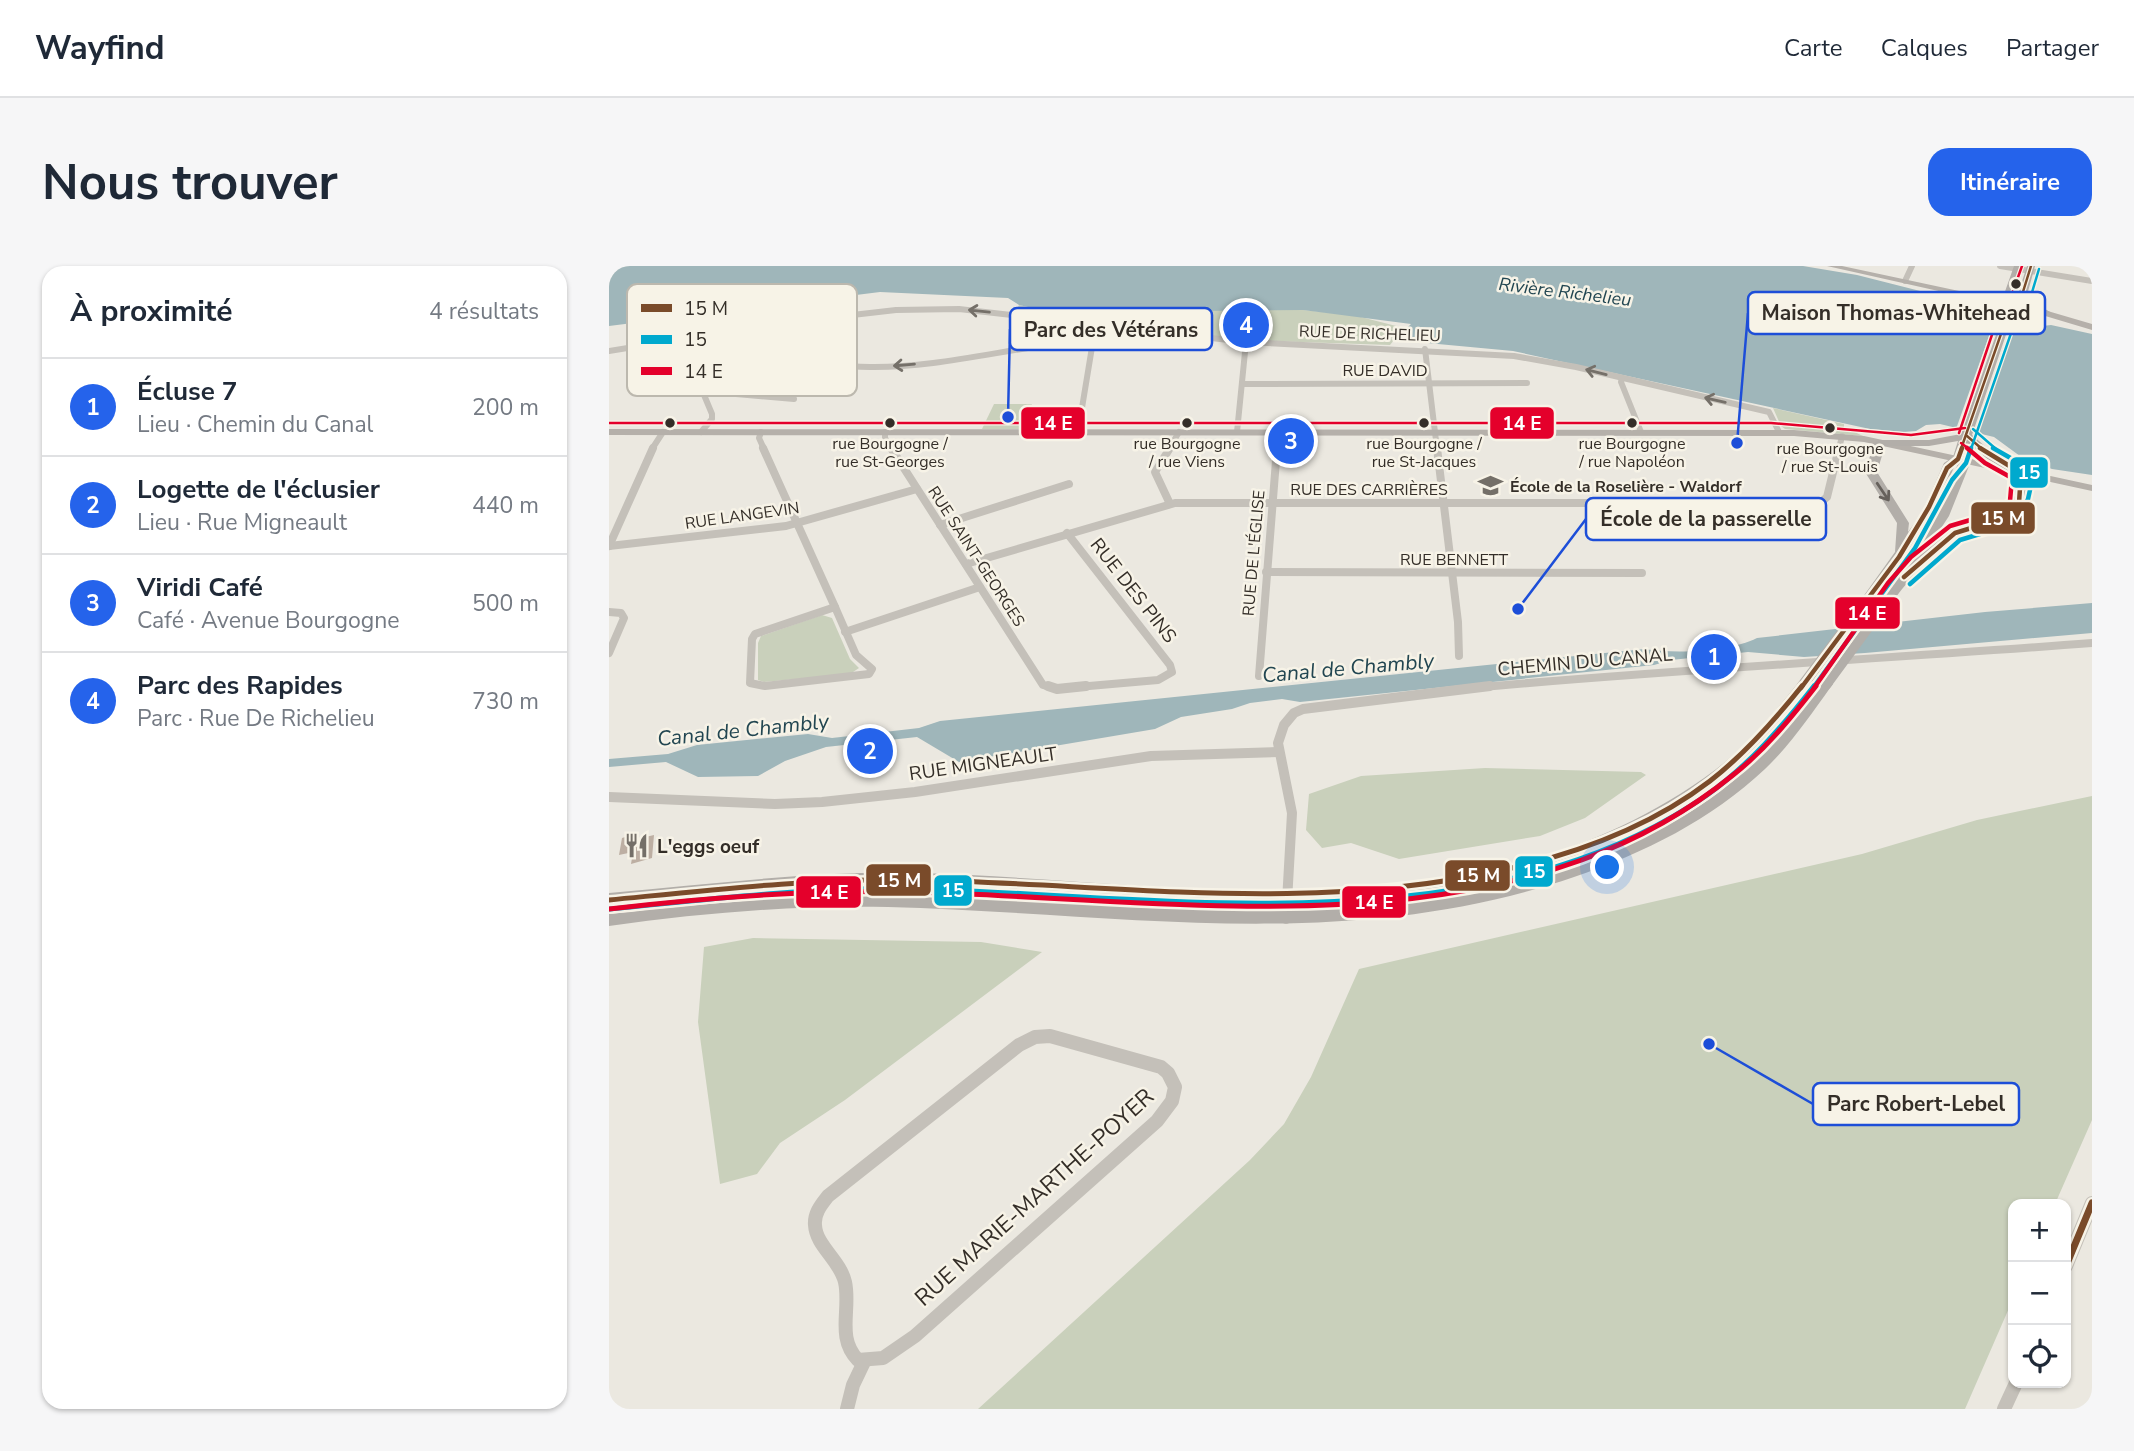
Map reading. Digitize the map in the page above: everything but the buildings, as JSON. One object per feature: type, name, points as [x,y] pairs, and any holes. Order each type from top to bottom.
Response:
[{"type":"main road","points":[[609,900],[883,879],[1287,899],[1382,894],[1462,882],[1551,859],[1615,835],[1678,803],[1722,773],[1762,736],[1803,687],[1898,558],[1928,513],[1950,463],[1958,459],[1989,371],[2017,267]]},
{"type":"main road","points":[[1982,298],[2009,304],[2019,300],[2030,268]]},
{"type":"main road","points":[[1982,298],[2045,312]]},
{"type":"main road","points":[[1898,558],[1904,533],[1903,523],[1871,472],[1879,443],[1934,443],[1967,436]]},
{"type":"main road","points":[[1902,579],[1952,535],[2015,510],[2019,500],[2021,473],[1990,456],[1967,436]]},
{"type":"main road","points":[[609,918],[699,907],[858,900],[1286,919],[1380,914],[1463,902],[1539,883],[1625,851],[1694,814],[1740,781],[1779,744],[1883,606],[1935,529],[1952,496],[1963,466],[1958,459]]},
{"type":"street","points":[[1831,266],[1982,298]]},
{"type":"street","points":[[1905,281],[1912,266]]},
{"type":"street","points":[[2000,266],[2030,268],[2092,281]]},
{"type":"street","name":"RUE DE RICHELIEU","points":[[857,315],[923,308],[975,310],[1246,342],[1425,349],[1521,357],[1769,412],[1780,432]]},
{"type":"street","points":[[2045,312],[2092,327]]},
{"type":"street","points":[[1077,432],[1095,326]]},
{"type":"street","points":[[857,366],[873,367],[956,359],[1022,346],[1093,340]]},
{"type":"street","points":[[1237,432],[1246,342]]},
{"type":"street","name":"RUE DE RICHELIEU","points":[[609,351],[627,349]]},
{"type":"street","points":[[1425,349],[1459,656]]},
{"type":"street","points":[[1622,378],[1621,382],[1641,432]]},
{"type":"street","name":"RUE DAVID","points":[[1242,384],[1527,383]]},
{"type":"street","points":[[701,432],[712,416],[704,396]]},
{"type":"street","points":[[760,396],[794,399]]},
{"type":"street","points":[[609,432],[1780,432],[1842,436],[2092,488]]},
{"type":"street","points":[[609,546],[657,438],[663,432]]},
{"type":"street","points":[[761,432],[759,438],[835,607],[845,632],[858,658],[872,667],[869,674],[765,686],[750,683],[752,639],[755,634],[835,607]]},
{"type":"street","name":"RUE SAINT-GEORGES","points":[[885,432],[885,438],[1043,685],[1052,689]]},
{"type":"street","points":[[1170,504],[1155,472],[1179,432]]},
{"type":"street","name":"RUE DE L'ÉGLISE","points":[[1259,676],[1278,432]]},
{"type":"street","name":"RUE DES CARRIÈRES","points":[[965,564],[1170,504],[1824,502],[1842,436]]},
{"type":"street","points":[[940,525],[1069,484]]},
{"type":"street","name":"RUE LANGEVIN","points":[[609,546],[797,524],[917,489]]},
{"type":"street","name":"RUE DES PINS","points":[[1052,689],[1158,680],[1169,676],[1172,671],[1067,533]]},
{"type":"street","name":"RUE BENNETT","points":[[1266,572],[1642,573]]},
{"type":"street","points":[[845,632],[980,587]]},
{"type":"street","points":[[609,612],[621,613],[624,618],[609,653]]},
{"type":"street","name":"CHEMIN DU CANAL","points":[[1286,919],[1292,813],[1279,752],[1280,731],[1289,718],[1303,709],[1580,678],[1754,664],[1849,662],[2092,643]]},
{"type":"street","name":"RUE MIGNEAULT","points":[[609,797],[814,803],[915,792],[1159,755],[1279,752]]},
{"type":"street","name":"RUE MARIE-MARTHE-POYER","points":[[1050,1036],[1156,1065],[1168,1072],[1175,1084],[1174,1099],[1157,1121],[905,1344],[883,1358],[864,1362],[854,1357],[849,1348],[844,1276],[815,1232],[816,1212],[828,1196],[1014,1049],[1034,1037],[1050,1036]]},
{"type":"street","points":[[2068,1262],[2092,1203]]},
{"type":"street","points":[[848,1409],[853,1385],[864,1362]]},
{"type":"street","points":[[2004,1409],[2014,1388]]},
{"type":"green space","points":[[1019,305],[1055,313],[1093,313],[1121,308],[1303,310],[1353,315],[1404,328],[1391,339],[1394,340],[1390,345],[1239,340],[1014,314]]},
{"type":"green space","points":[[994,404],[1032,404],[1021,429],[982,429]]},
{"type":"green space","points":[[1773,408],[1844,424],[1844,427],[1863,436],[1785,429]]},
{"type":"green space","points":[[822,615],[832,618],[850,659],[859,668],[850,674],[764,682],[758,680],[758,643],[761,636]]},
{"type":"green space","points":[[1485,768],[1641,772],[1646,775],[1585,818],[1540,836],[1399,859],[1351,843],[1322,848],[1306,830],[1309,794],[1361,776]]},
{"type":"green space","points":[[2092,796],[2092,1120],[2057,1199],[2008,1199],[2008,1310],[1965,1409],[978,1409],[1250,1160],[1284,1124],[1311,1077],[1359,969],[1862,854],[1977,820]]},
{"type":"green space","points":[[753,938],[981,942],[1042,952],[845,1100],[780,1143],[757,1174],[720,1184],[698,1022],[704,947]]},
{"type":"water","name":"Rivière Richelieu","points":[[609,266],[1803,266],[1857,275],[1928,293],[1992,323],[2025,328],[2051,325],[2092,334],[2092,475],[2052,469],[2024,459],[1994,437],[1940,424],[1903,432],[1870,429],[1513,351],[1395,340],[1411,324],[1303,310],[1194,311],[1121,308],[1093,313],[1055,313],[1019,305],[1008,298],[880,292],[857,295],[857,284],[627,284],[627,324],[609,326]]},
{"type":"water","points":[[2092,603],[2092,633],[1804,657],[1748,652],[1671,660],[1654,665],[1300,702],[1282,699],[1181,717],[1155,729],[959,762],[917,737],[826,747],[785,761],[758,776],[698,777],[666,762],[609,767],[609,759],[668,754],[697,745],[808,734],[832,738],[919,728],[940,721],[1644,649],[1702,651],[1746,643],[1757,638],[1985,612]]},
{"type":"pier","points":[[1992,319],[2015,323],[2012,325],[1977,438],[1950,431],[1956,429],[1994,322]]},
{"type":"transit line","points":[[1959,433],[2003,302],[2012,294],[2022,266]]},
{"type":"transit line","points":[[609,900],[763,885],[878,880],[1224,895],[1376,891],[1453,881],[1530,864],[1571,852],[1630,828],[1686,798],[1749,747],[1802,687],[1884,579],[1925,516],[1945,471],[1951,462],[1958,459],[2010,308],[2022,295],[2031,266]]},
{"type":"transit line","name":"15","points":[[610,909],[842,889],[998,892],[1229,904],[1304,904],[1381,899],[1458,889],[1536,871],[1588,855],[1638,834],[1686,808],[1746,764],[1801,704],[1887,589],[1921,538],[1952,480],[1966,463],[2018,313],[2030,299],[2039,269]]},
{"type":"transit line","points":[[609,423],[1771,423],[1911,435],[1965,428]]},
{"type":"transit line","name":"15","points":[[1910,584],[1960,540],[2003,527],[2019,516],[2025,508],[2030,490],[2028,468],[1995,449],[1973,429]]},
{"type":"transit line","points":[[1904,577],[1955,533],[2004,518],[2019,503],[2021,473],[1990,456],[1967,436]]},
{"type":"transit line","points":[[609,909],[763,894],[878,891],[1225,907],[1301,907],[1377,902],[1453,892],[1531,875],[1585,858],[1664,822],[1689,808],[1735,774],[1758,754],[1799,708],[1888,583],[1911,557],[1950,526],[1994,513],[2008,504],[2012,494],[2012,478],[1985,463],[1961,443]]},
{"type":"transit line","points":[[2068,1262],[2092,1203]]},
{"type":"place","name":"Parc des Rapides","points":[[1246,325]]},
{"type":"place","name":"Parc des Vétérans","points":[[1008,417]]},
{"type":"place","name":"rue Bourgogne / rue St-Georges","points":[[890,423]]},
{"type":"place","name":"rue Bourgogne / rue Viens","points":[[1187,423]]},
{"type":"place","name":"rue Bourgogne / rue St-Jacques","points":[[1424,423]]},
{"type":"place","name":"rue Bourgogne / rue Napoléon","points":[[1632,423]]},
{"type":"place","name":"rue Bourgogne / rue St-Louis","points":[[1830,428]]},
{"type":"place","name":"Viridi Café","points":[[1291,441]]},
{"type":"place","name":"Maison Thomas-Whitehead","points":[[1737,443]]},
{"type":"place","name":"École de la Roselière - Waldorf","points":[[1490,486]]},
{"type":"place","name":"École de la passerelle","points":[[1518,609]]},
{"type":"place","name":"Écluse 7","points":[[1714,657]]},
{"type":"place","name":"Logette de l'éclusier","points":[[870,751]]},
{"type":"place","name":"L'eggs oeuf","points":[[637,846]]},
{"type":"place","name":"Parc Robert-Lebel","points":[[1709,1044]]},
{"type":"water label","name":"Canal de Chambly","points":[[1348,668]]},
{"type":"water label","name":"Canal de Chambly","points":[[743,730]]}]
